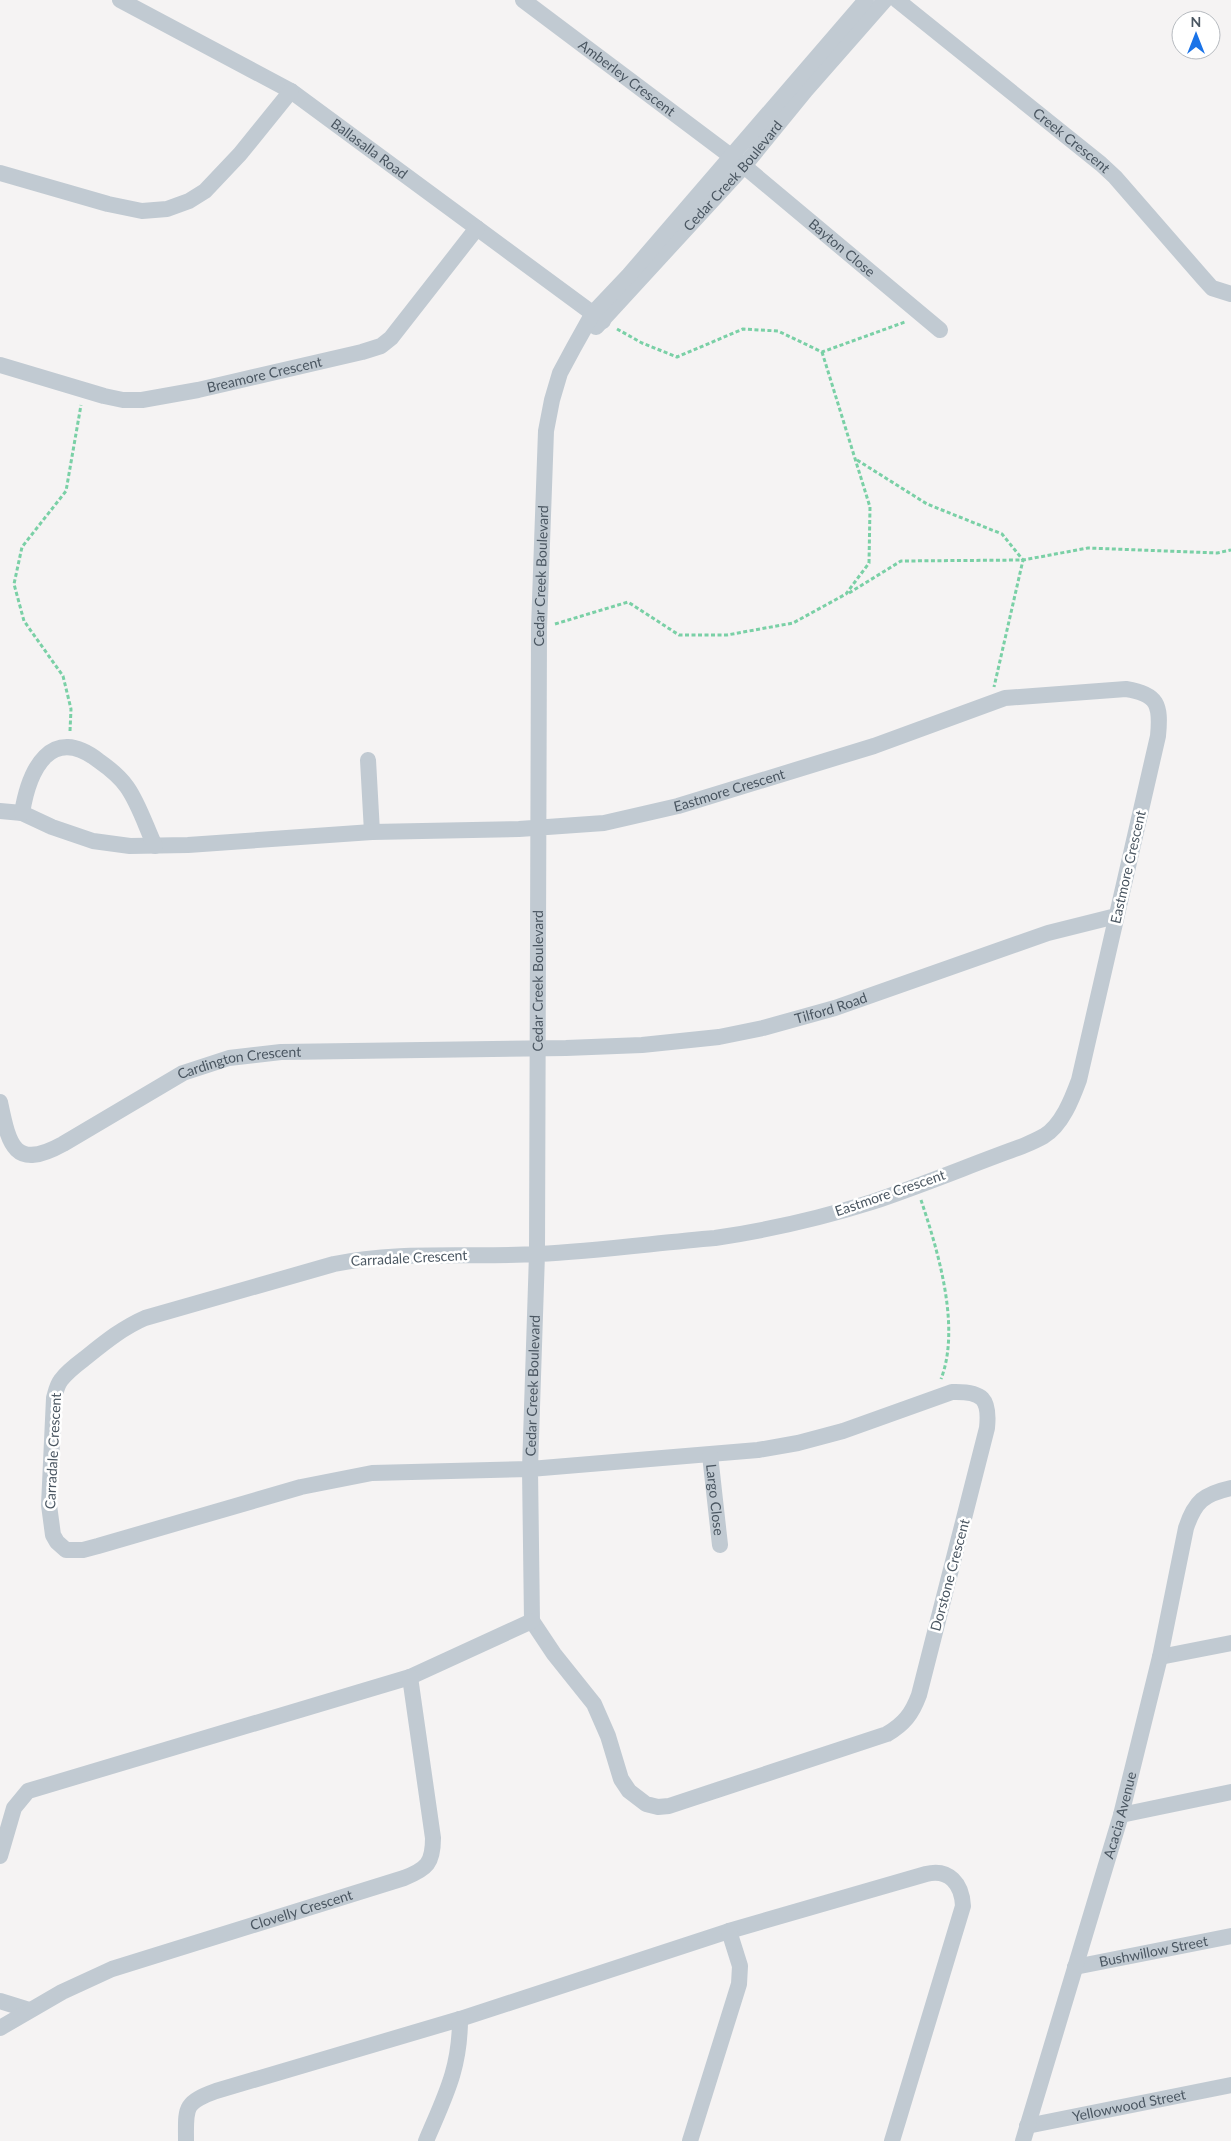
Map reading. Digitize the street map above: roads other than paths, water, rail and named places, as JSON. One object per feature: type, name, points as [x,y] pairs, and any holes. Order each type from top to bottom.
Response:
[{"type":"street","name":"Ballasalla Road","points":[[120,0],[291,90],[598,317]]},
{"type":"street","name":"Amberley Crescent","points":[[523,0],[737,161]]},
{"type":"street","name":"Cedar Creek Boulevard","points":[[737,161],[866,0]]},
{"type":"street","name":"Cedar Creek Boulevard","points":[[532,1621],[530,1470],[537,1254],[540,828],[539,628],[544,462],[546,431],[552,400],[560,373],[574,347],[598,317],[737,161],[806,90],[885,0]]},
{"type":"street","name":"Creek Crescent","points":[[897,0],[1102,164],[1212,288],[1231,294]]},
{"type":"street","points":[[0,173],[108,204],[142,211],[167,209],[189,201],[205,191],[240,154],[291,90]]},
{"type":"street","name":"Bayton Close","points":[[737,161],[940,330]]},
{"type":"street","name":"Breamore Crescent","points":[[0,365],[123,400],[142,400],[343,358],[382,346],[410,317],[477,228]]},
{"type":"street","name":"Eastmore Crescent","points":[[537,1254],[743,1234],[839,1211],[916,1186],[1023,1146],[1046,1135],[1055,1125],[1073,1097],[1079,1080],[1158,736],[1160,719],[1158,707],[1151,696],[1142,691],[1126,688],[1005,698],[874,746],[678,806],[604,823],[540,828]]},
{"type":"street","points":[[22,813],[30,777],[39,763],[55,749],[69,747],[92,755],[127,787],[155,846]]},
{"type":"street","points":[[368,760],[372,832]]},
{"type":"street","points":[[0,811],[22,813],[52,827],[93,841],[130,846],[188,845],[372,832],[540,828]]},
{"type":"street","name":"Tilford Road","points":[[537,1048],[689,1041],[763,1028],[835,1008],[1048,933],[1116,916]]},
{"type":"street","name":"Cardington Crescent","points":[[0,1102],[11,1142],[22,1154],[35,1156],[47,1153],[183,1073],[202,1065],[229,1058],[281,1052],[537,1048]]},
{"type":"street","name":"Carradale Crescent","points":[[530,1470],[372,1473],[334,1479],[83,1550],[66,1550],[61,1547],[50,1525],[49,1496],[56,1388],[61,1379],[71,1370],[127,1326],[168,1310],[359,1259],[411,1255],[537,1254]]},
{"type":"street","name":"Dorstone Crescent","points":[[530,1470],[710,1456],[798,1443],[843,1431],[933,1398],[960,1391],[970,1392],[983,1398],[988,1414],[987,1428],[919,1695],[910,1716],[901,1726],[887,1734],[669,1806],[658,1807],[646,1804],[638,1800],[621,1779],[608,1736],[594,1704],[554,1654],[532,1621]]},
{"type":"street","name":"Largo Close","points":[[710,1456],[720,1545]]},
{"type":"street","name":"Acacia Avenue","points":[[1025,2134],[1121,1815],[1160,1657],[1186,1528],[1191,1513],[1199,1502],[1212,1492],[1231,1488]]},
{"type":"street","points":[[0,1856],[14,1808],[28,1791],[410,1678],[532,1621]]},
{"type":"street","points":[[1160,1657],[1231,1642]]},
{"type":"street","name":"Clovelly Crescent","points":[[0,2028],[29,2010],[84,1981],[112,1969],[419,1872],[428,1864],[433,1849],[433,1838],[410,1678]]},
{"type":"street","points":[[1121,1815],[1231,1792]]},
{"type":"street","points":[[186,2141],[187,2111],[190,2104],[199,2097],[460,2019],[729,1931],[932,1872],[939,1872],[949,1875],[959,1886],[963,1895],[964,1906],[892,2141]]},
{"type":"street","points":[[690,2141],[739,1984],[740,1966],[729,1931]]},
{"type":"street","name":"Bushwillow Street","points":[[1075,1967],[1231,1936]]},
{"type":"street","points":[[0,2001],[29,2010]]},
{"type":"street","points":[[426,2141],[453,2079],[457,2063],[460,2019]]},
{"type":"street","name":"Yellowwood Street","points":[[1025,2134],[1231,2085]]}]
